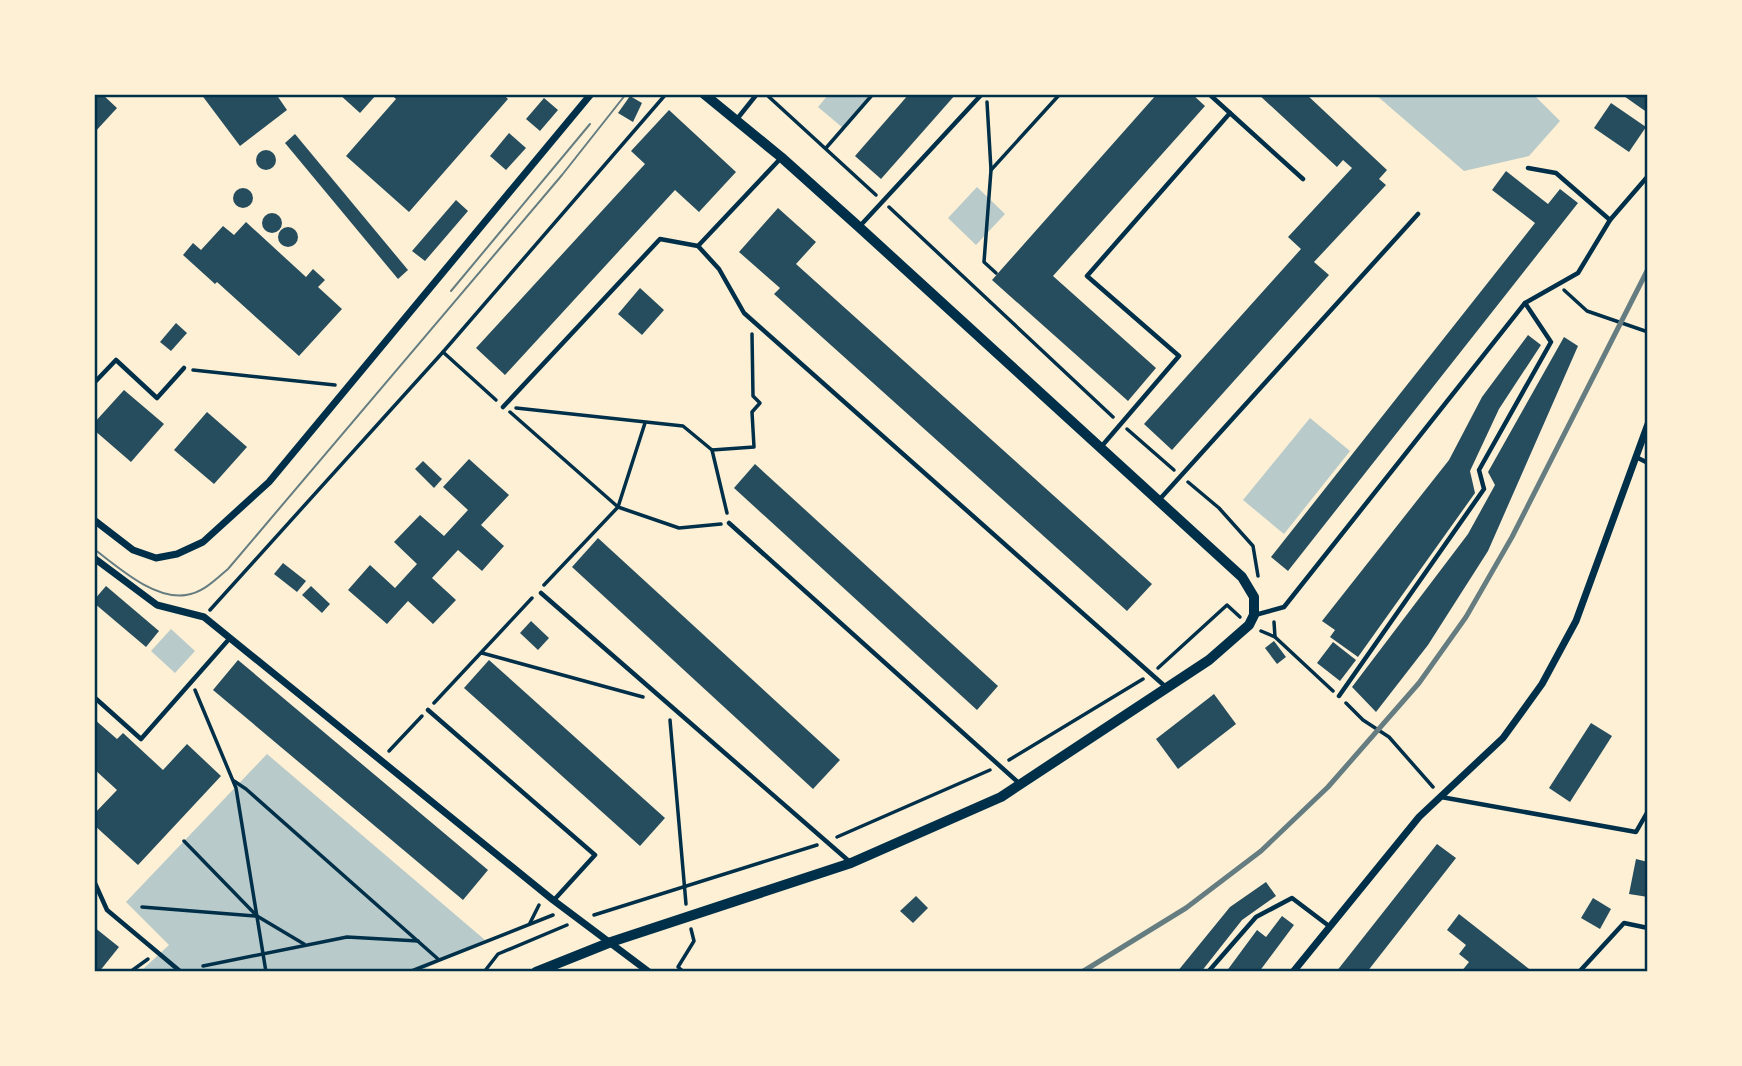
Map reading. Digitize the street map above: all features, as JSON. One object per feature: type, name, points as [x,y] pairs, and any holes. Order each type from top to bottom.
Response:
[{"type":"street","points":[[94,520],[133,550],[156,558],[177,554],[203,542],[269,482],[591,94]]},
{"type":"street","points":[[536,971],[611,942],[851,863],[1002,797],[1209,660],[1252,620],[1254,597],[1242,577],[859,227],[705,94]]},
{"type":"street","points":[[1293,971],[1419,817],[1503,738],[1542,684],[1576,621],[1647,424]]},
{"type":"street","points":[[94,558],[157,605],[204,617],[545,894],[649,971]]},
{"type":"lane","points":[[736,120],[757,94]]},
{"type":"lane","points":[[859,227],[984,94]]},
{"type":"lane","points":[[1209,94],[1303,179]]},
{"type":"lane","points":[[1101,447],[1179,356],[1087,276],[1230,113]]},
{"type":"lane","points":[[698,246],[781,157]]},
{"type":"lane","points":[[1528,169],[1556,173],[1610,220]]},
{"type":"lane","points":[[1252,620],[1284,607],[1525,303],[1578,273],[1610,220],[1647,176]]},
{"type":"lane","points":[[1158,500],[1418,214]]},
{"type":"lane","points":[[503,407],[660,239],[698,246],[719,269],[744,313],[1167,688]]},
{"type":"lane","points":[[1339,696],[1484,489],[1479,470],[1551,342],[1525,303]]},
{"type":"lane","points":[[94,383],[116,360],[157,398],[184,369]]},
{"type":"lane","points":[[1635,457],[1647,463]]},
{"type":"lane","points":[[729,523],[1020,785]]},
{"type":"lane","points":[[541,593],[851,863]]},
{"type":"lane","points":[[94,697],[141,739],[230,638]]},
{"type":"lane","points":[[428,709],[595,855],[553,900]]},
{"type":"lane","points":[[1441,797],[1636,832],[1647,811]]},
{"type":"lane","points":[[94,881],[107,910],[181,971]]},
{"type":"lane","points":[[1208,971],[1256,917],[1292,898],[1329,926]]},
{"type":"lane","points":[[1579,971],[1624,923],[1647,928]]},
{"type":"path","points":[[204,617],[443,352],[666,94]]},
{"type":"path","points":[[766,94],[1121,424],[1219,508],[1253,546],[1258,575],[1265,586]]},
{"type":"path","points":[[826,148],[873,94]]},
{"type":"path","points":[[984,94],[991,170],[984,262],[996,273]]},
{"type":"path","points":[[991,170],[1060,94]]},
{"type":"path","points":[[1558,284],[1587,311],[1647,332]]},
{"type":"path","points":[[712,450],[754,447],[752,412],[760,402],[753,396],[752,320]]},
{"type":"path","points":[[443,352],[503,407],[618,507],[679,528],[729,523],[712,450],[683,426],[503,407]]},
{"type":"path","points":[[184,369],[348,387]]},
{"type":"path","points":[[380,760],[618,507],[646,422]]},
{"type":"path","points":[[484,971],[498,954],[580,920],[827,842],[999,766],[1151,674],[1227,605],[1275,636],[1363,720],[1389,737],[1441,797]]},
{"type":"path","points":[[1273,610],[1275,636]]},
{"type":"path","points":[[481,652],[668,704],[687,917],[694,941],[678,967],[684,971]]},
{"type":"path","points":[[192,681],[236,788],[266,971]]},
{"type":"path","points":[[232,780],[246,789],[438,959]]},
{"type":"path","points":[[184,841],[257,916],[305,945]]},
{"type":"path","points":[[530,925],[545,894]]},
{"type":"path","points":[[142,907],[257,916]]},
{"type":"path","points":[[409,971],[566,910]]},
{"type":"path","points":[[203,966],[347,937],[418,941]]},
{"type":"path","points":[[130,971],[145,960],[161,955]]},
{"type":"shaded area","points":[[828,95],[872,95],[843,128],[818,107]]},
{"type":"shaded area","points":[[1376,95],[1534,95],[1560,121],[1529,156],[1464,171]]},
{"type":"shaded area","points":[[977,187],[1005,214],[976,245],[948,218]]},
{"type":"shaded area","points":[[1310,418],[1350,451],[1284,534],[1243,500]]},
{"type":"shaded area","points":[[171,629],[195,651],[175,673],[151,651]]},
{"type":"shaded area","points":[[267,754],[485,940],[420,971],[141,971],[169,945],[126,902]]},
{"type":"building","points":[[94,94],[102,94],[117,108],[94,133]]},
{"type":"building","points":[[201,94],[276,94],[287,110],[240,146]]},
{"type":"building","points":[[339,94],[377,94],[360,113]]},
{"type":"building","points":[[391,94],[503,94],[508,99],[409,212],[346,156],[396,99]]},
{"type":"building","points":[[909,94],[956,94],[881,179],[855,156]]},
{"type":"building","points":[[1157,94],[1192,94],[1205,106],[1053,276],[1156,368],[1128,401],[992,280]]},
{"type":"building","points":[[1258,94],[1306,94],[1387,170],[1379,179],[1386,185],[1314,262],[1329,275],[1172,450],[1144,424],[1301,249],[1288,237],[1352,168],[1343,160],[1337,167]]},
{"type":"building","points":[[1621,94],[1648,94],[1648,113]]},
{"type":"building","points":[[630,96],[642,103],[633,122],[618,113]]},
{"type":"building","points":[[544,98],[558,110],[540,131],[526,119]]},
{"type":"building","points":[[1611,103],[1646,127],[1629,152],[1594,128]]},
{"type":"building","points":[[669,110],[736,172],[699,212],[675,190],[505,375],[476,348],[645,164],[631,151]]},
{"type":"building","points":[[509,133],[526,148],[506,170],[490,156]]},
{"type":"building","points":[[295,134],[408,270],[398,279],[285,143]]},
{"type":"building","points":[[262,150],[270,150],[276,160],[270,170],[262,170],[256,164],[256,156]]},
{"type":"building","points":[[1506,171],[1548,204],[1560,189],[1578,203],[1288,571],[1271,557],[1535,223],[1492,190]]},
{"type":"building","points":[[239,188],[247,188],[253,198],[247,208],[239,208],[233,202],[233,194]]},
{"type":"building","points":[[456,200],[468,211],[425,261],[412,251]]},
{"type":"building","points":[[778,208],[816,242],[796,264],[1152,584],[1127,611],[774,294],[780,288],[739,252]]},
{"type":"building","points":[[268,213],[276,213],[282,223],[276,233],[268,233],[262,227],[262,219]]},
{"type":"building","points":[[246,222],[306,277],[313,269],[325,280],[318,287],[342,309],[299,356],[183,255],[193,243],[201,250],[223,226],[234,235]]},
{"type":"building","points":[[284,227],[292,227],[298,237],[292,247],[284,247],[278,241],[278,233]]},
{"type":"building","points":[[640,288],[664,310],[642,335],[618,314]]},
{"type":"building","points":[[176,323],[187,333],[171,351],[160,342]]},
{"type":"building","points":[[1528,335],[1541,345],[1499,409],[1470,471],[1475,493],[1358,657],[1330,637],[1335,630],[1322,621],[1449,460],[1482,397]]},
{"type":"building","points":[[1564,337],[1578,346],[1488,551],[1428,645],[1376,712],[1352,687],[1468,534],[1495,485],[1488,472]]},
{"type":"building","points":[[124,390],[164,424],[131,462],[94,430],[94,423]]},
{"type":"building","points":[[207,412],[247,447],[214,484],[174,450]]},
{"type":"building","points":[[469,459],[509,495],[481,525],[504,546],[482,571],[458,550],[432,578],[456,600],[433,624],[408,601],[387,624],[348,590],[370,565],[395,588],[417,564],[394,542],[420,515],[444,536],[468,510],[443,487]]},
{"type":"building","points":[[423,461],[442,479],[434,488],[415,469]]},
{"type":"building","points":[[755,464],[998,686],[977,710],[734,488]]},
{"type":"building","points":[[598,538],[840,760],[813,789],[572,567]]},
{"type":"building","points":[[283,563],[306,581],[297,592],[274,574]]},
{"type":"building","points":[[106,586],[159,631],[146,647],[94,603]]},
{"type":"building","points":[[311,586],[330,604],[322,613],[302,595]]},
{"type":"building","points":[[531,621],[549,638],[538,650],[520,633]]},
{"type":"building","points":[[1274,641],[1286,657],[1277,664],[1265,648]]},
{"type":"building","points":[[1333,642],[1356,660],[1340,681],[1317,663]]},
{"type":"building","points":[[238,660],[488,870],[463,900],[213,690]]},
{"type":"building","points":[[489,660],[665,818],[640,846],[464,688]]},
{"type":"building","points":[[1214,694],[1236,724],[1178,769],[1156,739]]},
{"type":"building","points":[[94,719],[117,739],[123,733],[163,770],[187,744],[221,776],[138,865],[94,825],[94,814],[117,790],[94,769]]},
{"type":"building","points":[[1591,723],[1612,736],[1570,802],[1549,788]]},
{"type":"building","points":[[1437,844],[1456,858],[1367,972],[1336,972]]},
{"type":"building","points":[[1636,859],[1648,862],[1648,897],[1629,894]]},
{"type":"building","points":[[1266,882],[1276,896],[1242,920],[1201,972],[1177,972],[1230,907]]},
{"type":"building","points":[[916,896],[928,908],[913,923],[900,911]]},
{"type":"building","points":[[1593,898],[1611,909],[1600,929],[1581,918]]},
{"type":"building","points":[[1459,914],[1533,972],[1461,972],[1469,962],[1459,954],[1466,945],[1447,930]]},
{"type":"building","points":[[1282,916],[1294,925],[1259,972],[1226,972],[1257,930],[1266,937]]},
{"type":"building","points":[[94,927],[119,947],[99,972],[94,972]]},
{"type":"tram line","points":[[94,549],[137,581],[174,595],[192,594],[204,589],[219,577],[562,175],[626,94]]},
{"type":"tram line","points":[[451,291],[590,124]]},
{"type":"railway","points":[[1082,972],[1186,908],[1261,851],[1328,787],[1419,683],[1466,617],[1512,537],[1648,269]]}]
